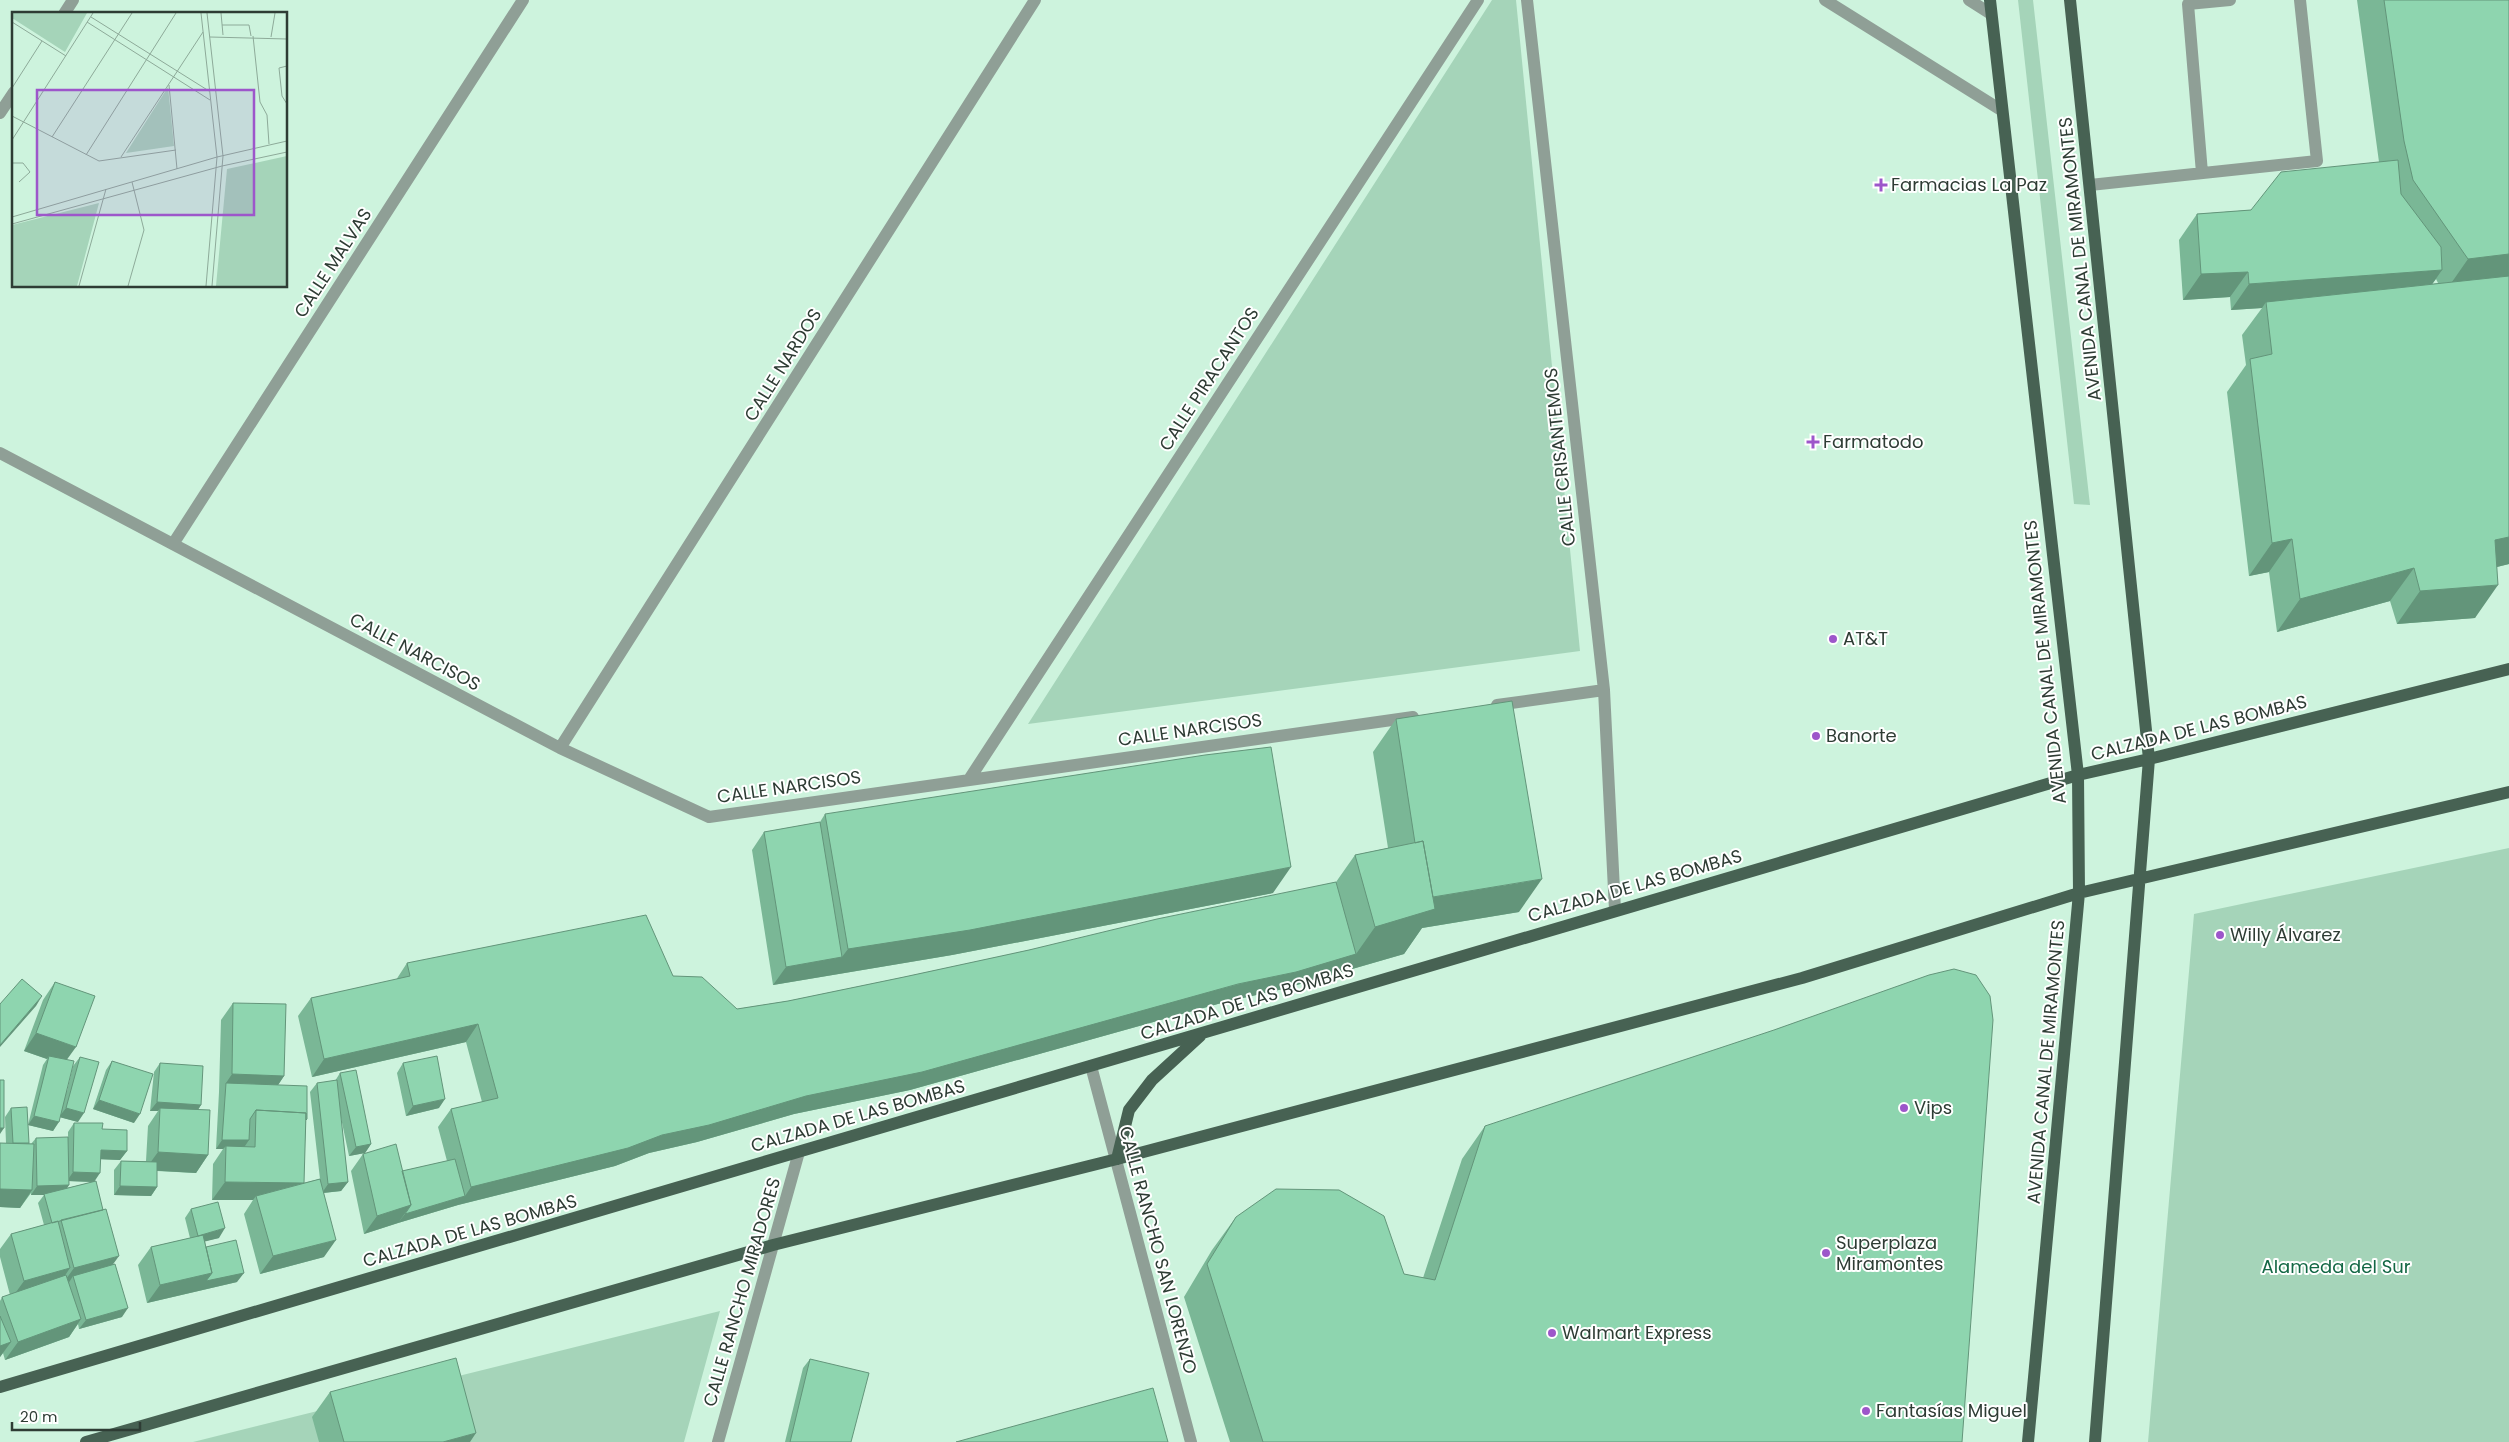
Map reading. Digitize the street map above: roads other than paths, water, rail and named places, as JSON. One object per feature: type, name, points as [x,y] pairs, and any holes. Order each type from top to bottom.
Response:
[{"type":"main road","name":"AVENIDA CANAL DE MIRAMONTES","points":[[1990,0],[2078,775],[2079,893],[2028,1442]]},
{"type":"main road","name":"AVENIDA CANAL DE MIRAMONTES","points":[[2070,0],[2149,759],[2095,1442]]},
{"type":"main road","name":"CALZADA DE LAS BOMBAS","points":[[0,1387],[2078,775],[2509,670]]},
{"type":"main road","points":[[86,1442],[773,1245],[1117,1159],[1802,978],[2079,893],[2509,792]]},
{"type":"main road","points":[[1117,1159],[1129,1110],[1152,1080],[1204,1032]]},
{"type":"street","points":[[65,12],[73,0]]},
{"type":"street","name":"CALLE MALVAS","points":[[172,544],[523,0]]},
{"type":"street","name":"CALLE NARDOS","points":[[560,748],[1035,0]]},
{"type":"street","name":"CALLE PIRACANTOS","points":[[970,778],[1478,0]]},
{"type":"street","name":"CALLE CRISANTEMOS","points":[[1527,0],[1604,690],[1615,910]]},
{"type":"street","points":[[1825,0],[2001,110]]},
{"type":"street","points":[[1969,0],[1991,14]]},
{"type":"street","points":[[2202,173],[2188,4],[2230,0]]},
{"type":"street","points":[[2090,185],[2317,160],[2300,0]]},
{"type":"street","points":[[0,113],[12,95]]},
{"type":"street","name":"CALLE NARCISOS","points":[[0,453],[560,748],[709,816],[1425,715]]},
{"type":"street","points":[[1485,707],[1604,690]]},
{"type":"street","name":"CALLE RANCHO SAN LORENZO","points":[[1091,1066],[1191,1442]]},
{"type":"street","name":"CALLE RANCHO MIRADORES","points":[[718,1442],[799,1152]]},
{"type":"place","name":"Farmacias La Paz","points":[[1881,185]]},
{"type":"place","name":"Farmatodo","points":[[1813,442]]},
{"type":"place","name":"AT&T","points":[[1833,639]]},
{"type":"place","name":"Banorte","points":[[1816,736]]},
{"type":"place","name":"Willy Álvarez","points":[[2220,935]]},
{"type":"place","name":"Vips","points":[[1904,1108]]},
{"type":"place","name":"Superplaza Miramontes","points":[[1826,1253]]},
{"type":"place","name":"Walmart Express","points":[[1552,1333]]},
{"type":"place","name":"Fantasías Miguel","points":[[1866,1411]]},
{"type":"park label","name":"Alameda del Sur","points":[[2336,1267]]}]
